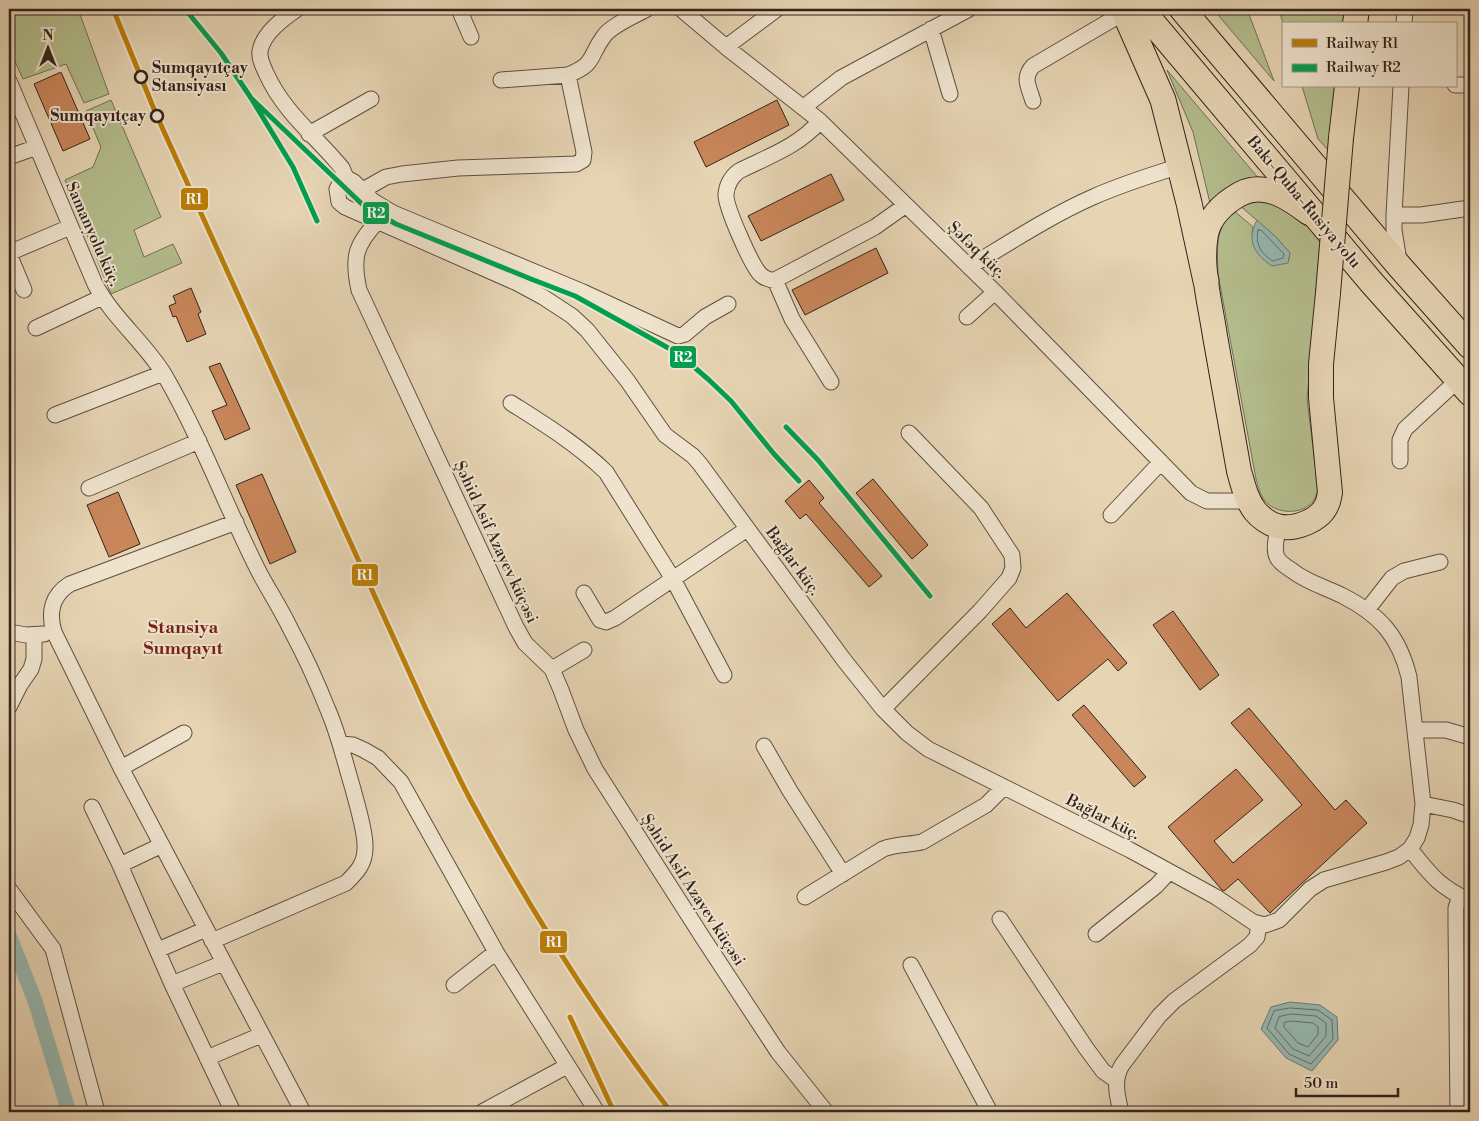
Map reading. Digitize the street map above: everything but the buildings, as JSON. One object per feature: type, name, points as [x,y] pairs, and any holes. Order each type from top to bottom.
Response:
[{"type":"highway","name":"Bakı-Quba-Rusiya yolu","points":[[1182,9],[1400,267],[1470,346]]},
{"type":"highway","name":"Bakı-Quba-Rusiya yolu","points":[[1130,10],[1324,225],[1372,283],[1464,386]]},
{"type":"highway","points":[[1130,10],[1163,100],[1206,281]]},
{"type":"main road","points":[[1355,22],[1356,9]]},
{"type":"main road","points":[[1324,225],[1293,202],[1274,192],[1262,190],[1244,192],[1226,202],[1214,215],[1206,232],[1206,281],[1239,471],[1248,500],[1256,512],[1264,520],[1278,526],[1298,526],[1307,522],[1318,516],[1327,505],[1329,499],[1330,486],[1322,420],[1321,364],[1347,88]]},
{"type":"street","points":[[297,9],[268,35],[260,51],[260,59],[269,80],[285,105],[309,134],[342,168],[342,181],[350,179],[373,201],[393,213],[583,292],[678,336],[685,334],[705,317],[728,304]]},
{"type":"street","points":[[459,9],[471,37]]},
{"type":"street","points":[[501,80],[568,75],[582,69],[590,62],[604,36],[612,29],[647,9]]},
{"type":"street","name":"Şəfəq küç.","points":[[681,9],[820,121],[995,292],[1192,493],[1207,501],[1248,500]]},
{"type":"street","points":[[726,47],[777,9]]},
{"type":"street","points":[[804,107],[841,78],[969,9]]},
{"type":"street","points":[[1404,22],[1405,9]]},
{"type":"street","points":[[1033,101],[1026,80],[1027,72],[1033,66],[1130,10]]},
{"type":"street","points":[[931,29],[950,94]]},
{"type":"street","points":[[362,190],[386,177],[402,174],[458,168],[576,164],[584,160],[568,75]]},
{"type":"street","name":"Samanyolu küç.","points":[[10,85],[102,297],[163,373],[199,441],[257,568],[306,661],[340,744],[357,804],[366,846],[364,859],[359,870],[346,883],[209,935],[158,950]]},
{"type":"street","points":[[1456,85],[1470,85]]},
{"type":"street","points":[[1400,267],[1394,230],[1394,215],[1401,88]]},
{"type":"street","points":[[309,134],[371,99]]},
{"type":"street","points":[[820,121],[811,132],[796,143],[739,171],[732,176],[728,185],[726,196],[730,212],[753,264],[760,274],[768,280],[775,280],[875,228],[906,205]]},
{"type":"street","points":[[9,158],[37,147]]},
{"type":"street","points":[[969,267],[1032,229],[1092,197],[1135,180],[1180,166]]},
{"type":"street","name":"Bağlar küç.","points":[[342,181],[337,193],[339,202],[345,207],[517,283],[572,316],[587,330],[627,380],[665,435],[693,456],[700,464],[844,660],[883,709],[907,733],[928,749],[1130,850],[1216,896],[1259,924]]},
{"type":"street","points":[[1394,215],[1421,215],[1470,208]]},
{"type":"street","name":"Şəhid Asif Azayev küçəsi","points":[[378,221],[362,238],[356,250],[355,272],[359,290],[516,627],[526,643],[552,669],[576,730],[595,769],[703,938],[778,1052],[826,1112]]},
{"type":"street","points":[[24,290],[9,253],[70,227]]},
{"type":"street","points":[[775,280],[792,320],[831,382]]},
{"type":"street","points":[[967,317],[995,292]]},
{"type":"street","points":[[36,328],[102,297]]},
{"type":"street","points":[[55,415],[163,373]]},
{"type":"street","points":[[1400,460],[1400,440],[1405,429],[1464,386]]},
{"type":"street","points":[[511,403],[569,440],[606,472],[673,580],[724,675]]},
{"type":"street","points":[[883,709],[986,604],[1009,578],[1013,568],[1012,555],[981,508],[909,433]]},
{"type":"street","points":[[89,488],[199,441]]},
{"type":"street","points":[[1111,515],[1161,462]]},
{"type":"street","points":[[236,522],[70,584],[56,596],[51,616],[54,632],[121,768],[303,1112]]},
{"type":"street","points":[[1121,1112],[1116,1080],[1118,1072],[1159,1016],[1174,1001],[1250,945],[1257,937],[1259,924],[1265,925],[1278,920],[1310,889],[1324,880],[1399,857],[1410,849],[1422,825],[1423,804],[1416,730],[1409,676],[1399,644],[1377,618],[1367,610],[1343,596],[1302,578],[1284,565],[1277,558],[1275,550],[1278,526]]},
{"type":"street","points":[[584,593],[600,620],[606,622],[673,580],[747,529]]},
{"type":"street","points":[[1367,610],[1392,578],[1404,572],[1440,562]]},
{"type":"street","points":[[9,632],[34,635],[54,632]]},
{"type":"street","points":[[9,707],[20,685],[31,669],[34,659],[34,635]]},
{"type":"street","points":[[552,669],[584,650]]},
{"type":"street","points":[[1416,730],[1446,730],[1470,737]]},
{"type":"street","points":[[121,768],[184,733]]},
{"type":"street","points":[[340,744],[364,750],[378,758],[401,782],[496,952],[597,1112]]},
{"type":"street","points":[[764,746],[790,791],[843,874]]},
{"type":"street","points":[[805,897],[883,849],[895,844],[922,842],[986,805],[1004,788]]},
{"type":"street","points":[[1423,804],[1453,810],[1470,816]]},
{"type":"street","points":[[92,807],[120,865],[172,984],[232,1110]]},
{"type":"street","points":[[120,865],[162,845]]},
{"type":"street","points":[[1410,849],[1432,876],[1444,887],[1465,898],[1456,908],[1458,1112]]},
{"type":"street","points":[[1096,934],[1156,886],[1169,872]]},
{"type":"street","points":[[9,889],[53,949],[97,1112]]},
{"type":"street","points":[[1000,919],[1086,1048],[1103,1071],[1116,1080]]},
{"type":"street","points":[[454,985],[496,952]]},
{"type":"street","points":[[172,984],[223,963]]},
{"type":"street","points":[[911,965],[990,1112]]},
{"type":"street","points":[[207,1058],[261,1035]]},
{"type":"street","points":[[482,1112],[567,1066]]},
{"type":"green space","points":[[9,9],[78,9],[109,94],[84,103],[66,64],[23,79],[9,48]]},
{"type":"green space","points":[[1213,9],[1247,9],[1274,81]]},
{"type":"green space","points":[[1279,9],[1346,9],[1344,22],[1282,22]]},
{"type":"green space","points":[[1167,70],[1260,180],[1226,188],[1210,203],[1193,132]]},
{"type":"green space","points":[[1303,88],[1337,88],[1330,152],[1318,139]]},
{"type":"green space","points":[[111,100],[161,217],[134,230],[144,257],[173,244],[182,263],[111,294],[65,180],[93,167],[101,147],[86,111]]},
{"type":"green space","points":[[1250,199],[1285,206],[1314,230],[1322,240],[1307,399],[1318,488],[1311,503],[1304,508],[1292,511],[1280,510],[1269,505],[1258,487],[1218,274],[1218,240],[1222,226],[1232,209],[1253,227],[1252,233],[1288,263],[1290,253],[1276,237],[1238,204]]},
{"type":"water","points":[[1257,220],[1290,253],[1288,263],[1272,266],[1256,251],[1252,234]]},
{"type":"water","points":[[1290,1002],[1320,1005],[1337,1017],[1338,1040],[1312,1071],[1286,1058],[1261,1029],[1271,1007]]},
{"type":"waterway","points":[[9,935],[35,1001],[69,1112]]},
{"type":"rail line","name":"R1","points":[[113,9],[156,114],[458,776],[492,840],[564,960],[616,1037],[671,1112]]},
{"type":"rail line","name":"R2","points":[[185,9],[221,53],[251,98],[293,167],[317,221]]},
{"type":"rail line","name":"R2","points":[[251,98],[364,206],[396,224],[575,296],[679,354],[731,401],[774,454],[799,481]]},
{"type":"rail line","name":"R2","points":[[786,427],[818,460],[930,596]]},
{"type":"rail line","name":"R1","points":[[570,1017],[614,1112]]},
{"type":"place","name":"Sumqayıtçay Stansiyası","points":[[141,77]]},
{"type":"place","name":"Sumqayıtçay","points":[[157,116]]},
{"type":"district","name":"Stansiya Sumqayıt","points":[[183,638]]}]
